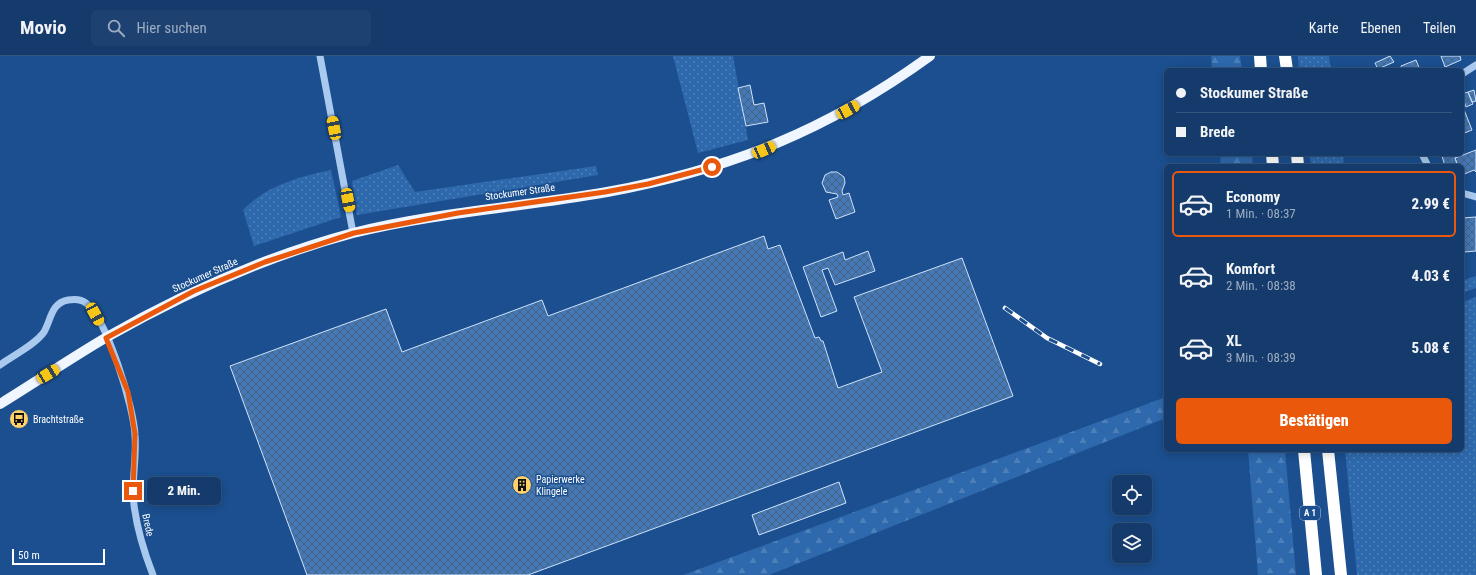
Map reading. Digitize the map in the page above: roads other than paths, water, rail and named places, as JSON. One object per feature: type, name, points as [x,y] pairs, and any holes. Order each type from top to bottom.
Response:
[{"type":"highway","points":[[1260,56],[1261,68]]},
{"type":"highway","points":[[1285,56],[1286,68]]},
{"type":"highway","name":"A 1","points":[[1304,452],[1316,575]]},
{"type":"highway","name":"A 1","points":[[1328,452],[1341,575]]},
{"type":"main road","name":"Stockumer Straße","points":[[0,404],[106,338],[194,291],[265,262],[354,233],[458,213],[605,192],[648,184],[725,163],[764,150],[808,131],[872,96],[930,56]]},
{"type":"street","points":[[320,56],[354,233]]},
{"type":"street","points":[[1464,73],[1476,65]]},
{"type":"street","points":[[1464,194],[1476,197]]},
{"type":"street","points":[[0,365],[37,339],[44,332],[56,306],[68,300],[82,301],[86,303],[95,314],[106,338]]},
{"type":"street","name":"Brede","points":[[106,338],[128,392],[135,434],[132,479],[133,503],[138,530],[153,575]]},
{"type":"railway","points":[[1005,308],[1047,338],[1100,364]]},
{"type":"place","name":"Brachtstraße","points":[[19,419]]},
{"type":"place","name":"Papierwerke Klingele","points":[[522,485]]}]
